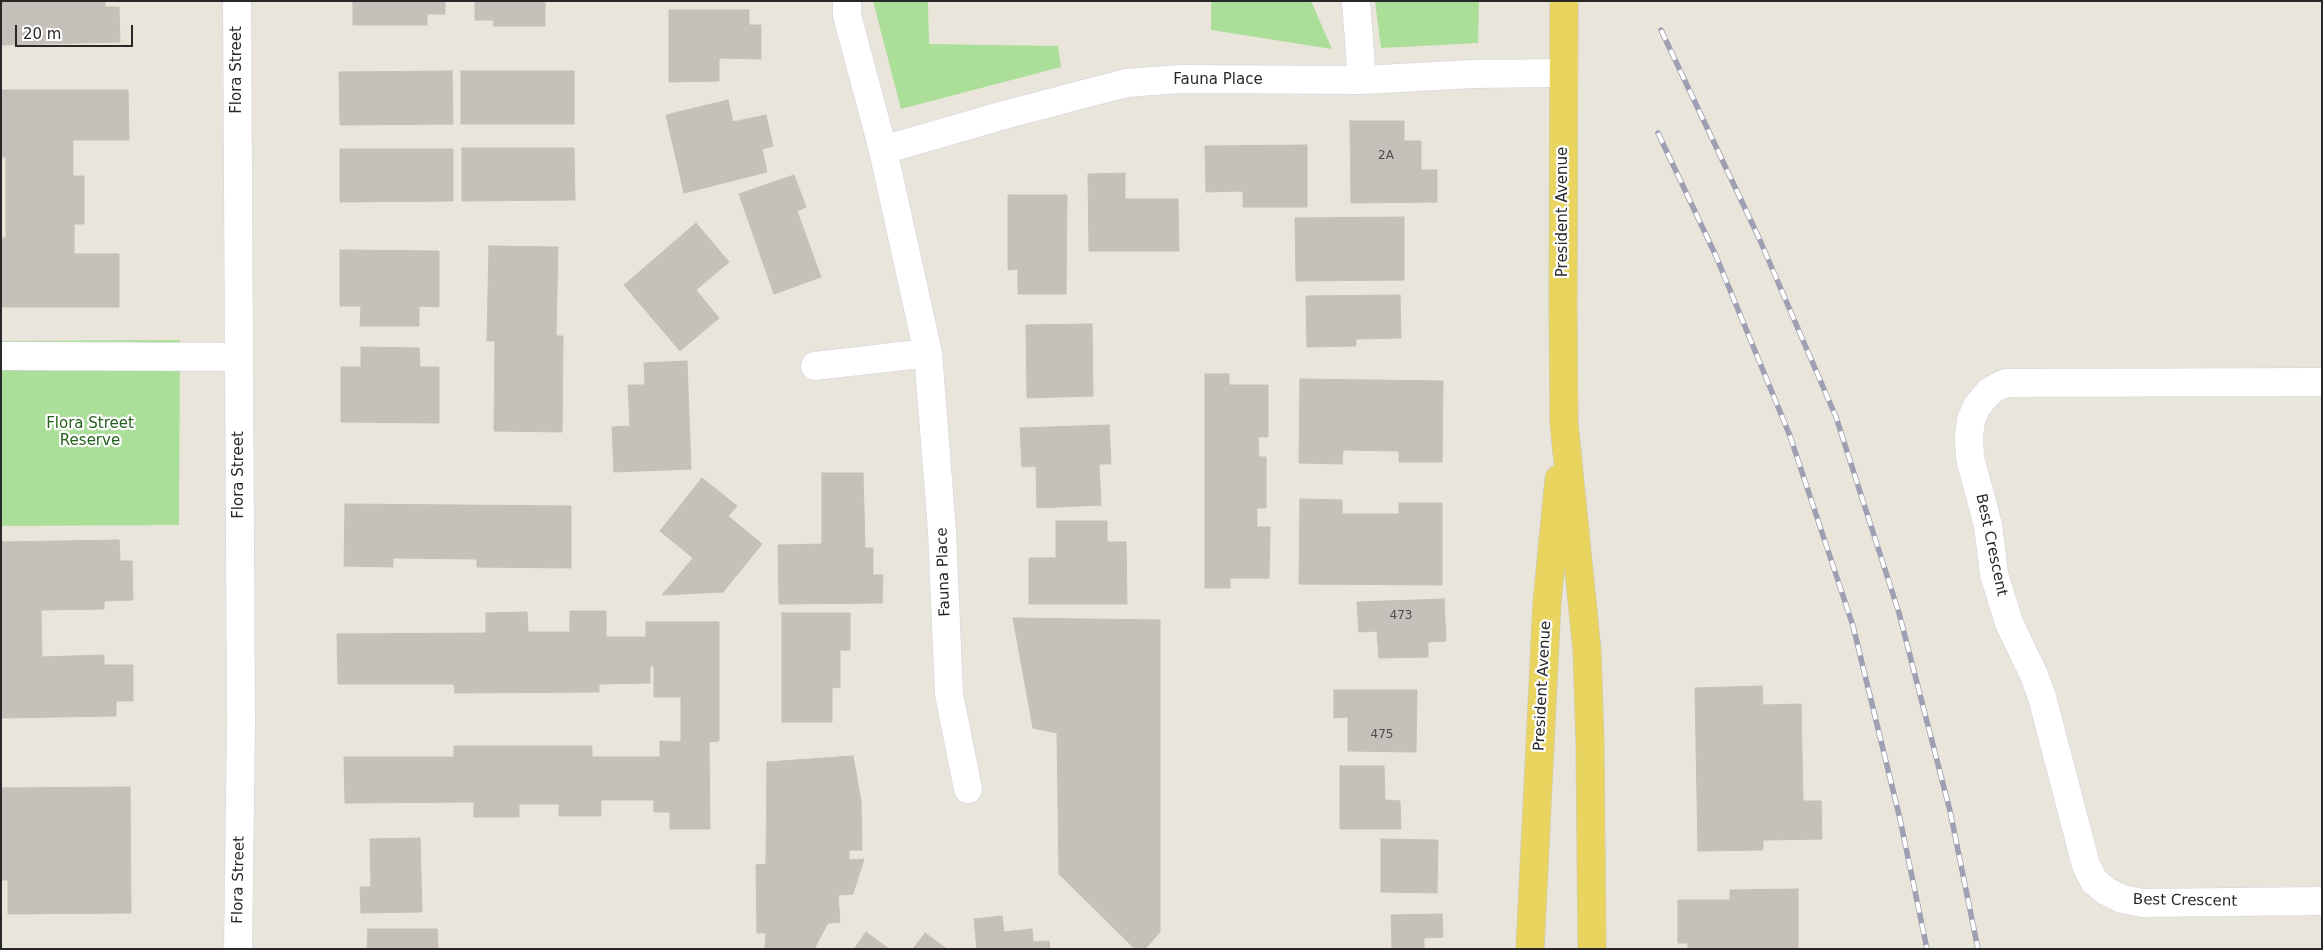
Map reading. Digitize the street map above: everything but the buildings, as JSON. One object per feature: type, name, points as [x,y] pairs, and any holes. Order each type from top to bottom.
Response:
[{"type":"main road","name":"President Avenue","points":[[1530,949],[1547,602],[1564,423],[1564,1]]},
{"type":"main road","name":"President Avenue","points":[[1564,423],[1587,651],[1592,949]]},
{"type":"street","name":"Flora Street","points":[[237,1],[241,722],[238,949]]},
{"type":"street","name":"Fauna Place","points":[[847,1],[847,15],[883,150],[928,354],[942,531],[949,694],[968,789]]},
{"type":"street","points":[[1356,1],[1362,80]]},
{"type":"street","name":"Fauna Place","points":[[883,150],[1004,115],[1126,83],[1181,79],[1362,80],[1472,74],[1563,73]]},
{"type":"street","points":[[815,366],[928,354]]},
{"type":"street","points":[[1,356],[239,357]]},
{"type":"street","name":"Best Crescent","points":[[2322,382],[2005,384],[1990,391],[1977,406],[1971,420],[1969,437],[1970,458],[1988,525],[1994,574],[2010,623],[2042,697],[2086,865],[2094,881],[2106,891],[2122,899],[2142,903],[2322,902]]},
{"type":"green space","points":[[873,1],[928,1],[929,44],[1058,46],[1061,67],[901,109]]},
{"type":"green space","points":[[1211,1],[1311,1],[1332,49],[1211,30]]},
{"type":"green space","points":[[1375,1],[1479,1],[1478,43],[1381,48]]},
{"type":"green space","name":"Flora Street Reserve","points":[[180,340],[179,525],[1,526],[1,341]]},
{"type":"railway","points":[[1661,30],[1759,238],[1836,417],[1899,613],[1950,811],[1978,949]]},
{"type":"railway","points":[[1658,133],[1716,256],[1790,436],[1853,626],[1900,819],[1927,949]]}]
